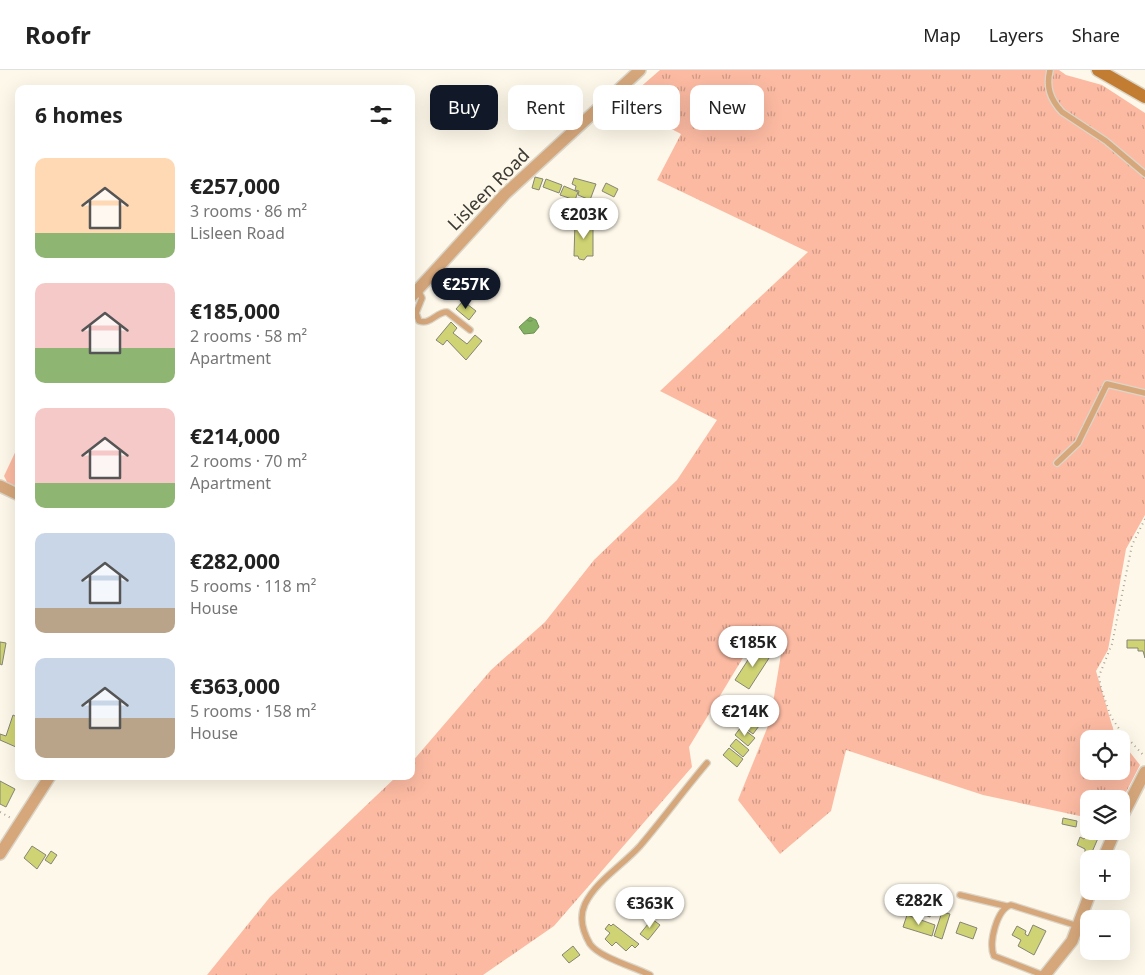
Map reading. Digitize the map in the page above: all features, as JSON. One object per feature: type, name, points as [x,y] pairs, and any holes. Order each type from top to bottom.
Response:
[{"type":"street","name":"Lisleen Road","points":[[415,293],[505,194],[640,70]]},
{"type":"street","points":[[1098,70],[1145,97]]},
{"type":"street","points":[[0,486],[15,492]]},
{"type":"street","points":[[1130,801],[1145,772]]},
{"type":"street","points":[[0,854],[47,780]]},
{"type":"street","points":[[1044,975],[1072,941],[1088,900]]},
{"type":"lane","points":[[1050,70],[1048,80],[1054,104],[1062,112],[1119,151],[1145,174]]},
{"type":"lane","points":[[415,294],[422,298],[416,313],[420,321],[424,323],[438,314],[447,312],[470,330]]},
{"type":"lane","points":[[1057,464],[1078,443],[1107,384],[1145,392]]},
{"type":"lane","points":[[650,975],[614,960],[593,948],[583,927],[582,918],[585,904],[592,894],[639,846],[707,763]]},
{"type":"lane","points":[[960,895],[1006,906],[1011,905],[1079,926]]},
{"type":"lane","points":[[1006,906],[1002,911],[992,944],[994,956],[1044,975]]},
{"type":"path","points":[[1145,519],[1132,545],[1112,644],[1099,676],[1100,688],[1111,717],[1120,730],[1145,757]]},
{"type":"path","points":[[0,812],[20,822]]},
{"type":"green space","points":[[660,70],[1059,70],[1066,75],[1102,85],[1145,113],[1145,515],[1126,549],[1108,650],[1096,671],[1113,730],[1080,730],[1080,780],[1130,780],[1130,752],[1140,765],[1127,790],[1080,790],[1080,816],[983,795],[846,750],[831,811],[780,854],[738,800],[770,721],[782,648],[761,628],[689,747],[692,767],[554,926],[483,975],[207,975],[270,897],[393,780],[415,780],[415,758],[491,670],[545,622],[594,560],[677,480],[717,420],[660,391],[808,252],[657,180],[681,134],[673,130],[680,130],[680,85],[643,85]]},
{"type":"green space","points":[[15,453],[15,486],[7,482],[4,476]]},
{"type":"water","points":[[530,317],[536,320],[539,327],[534,333],[524,334],[519,327]]},
{"type":"building","points":[[535,177],[543,179],[539,190],[532,188]]},
{"type":"building","points":[[574,178],[596,184],[590,200],[578,195],[579,191],[575,190],[576,186],[572,184]]},
{"type":"building","points":[[546,179],[562,185],[559,193],[543,187]]},
{"type":"building","points":[[606,183],[618,189],[614,197],[602,191]]},
{"type":"building","points":[[564,186],[578,192],[575,200],[560,195]]},
{"type":"building","points":[[575,222],[593,222],[593,256],[587,256],[584,260],[574,256]]},
{"type":"building","points":[[463,301],[476,311],[469,320],[456,309]]},
{"type":"building","points":[[451,322],[457,328],[453,333],[467,344],[475,335],[482,341],[466,360],[447,340],[443,345],[436,340]]},
{"type":"building","points":[[1127,640],[1145,640],[1145,658],[1143,651],[1138,651],[1138,648],[1127,648]]},
{"type":"building","points":[[0,642],[6,643],[2,665],[0,664]]},
{"type":"building","points":[[757,646],[771,655],[749,689],[735,680]]},
{"type":"building","points":[[758,696],[766,703],[760,710],[752,703]]},
{"type":"building","points":[[750,705],[764,716],[757,723],[744,712]]},
{"type":"building","points":[[13,715],[15,716],[15,747],[0,740],[0,734],[6,736]]},
{"type":"building","points":[[747,716],[759,726],[753,734],[740,724]]},
{"type":"building","points":[[741,727],[755,738],[748,746],[735,735]]},
{"type":"building","points":[[736,739],[749,750],[743,757],[730,746]]},
{"type":"building","points":[[729,748],[743,759],[737,767],[723,755]]},
{"type":"building","points":[[0,781],[15,789],[6,807],[0,804]]},
{"type":"building","points":[[1063,818],[1077,821],[1076,827],[1062,824]]},
{"type":"building","points":[[1080,837],[1080,840],[1097,840],[1093,850],[1085,850],[1077,845]]},
{"type":"building","points":[[32,846],[46,855],[37,869],[24,858]]},
{"type":"building","points":[[51,851],[57,855],[51,864],[45,860]]},
{"type":"building","points":[[920,901],[934,905],[930,917],[917,912]]},
{"type":"building","points":[[942,912],[950,914],[942,939],[934,936]]},
{"type":"building","points":[[907,915],[935,925],[932,936],[903,927]]},
{"type":"building","points":[[652,919],[660,925],[648,940],[640,934]]},
{"type":"building","points":[[960,922],[977,928],[973,939],[956,933]]},
{"type":"building","points":[[609,924],[611,926],[613,924],[639,944],[635,948],[632,945],[626,951],[616,942],[612,946],[605,939],[610,933],[605,929]]},
{"type":"building","points":[[1033,925],[1046,931],[1034,955],[1018,946],[1021,940],[1012,935],[1017,926],[1026,931],[1025,934],[1028,936]]},
{"type":"building","points":[[573,946],[580,955],[569,963],[562,955]]}]
